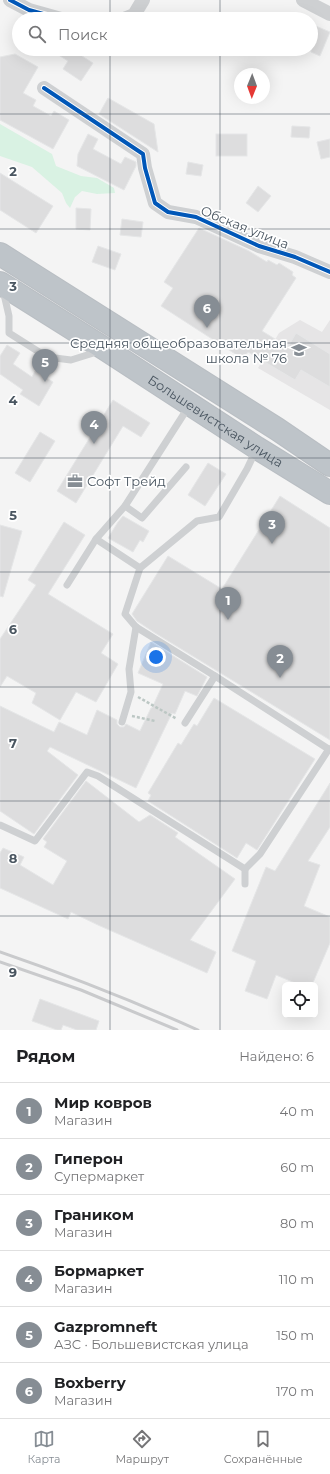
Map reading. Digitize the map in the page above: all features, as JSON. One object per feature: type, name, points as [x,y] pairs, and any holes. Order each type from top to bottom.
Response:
[{"type":"highway","name":"Большевистская улица","points":[[0,254],[277,429],[330,465]]},
{"type":"highway","name":"Большевистская улица","points":[[1,284],[105,349],[256,448],[330,493]]},
{"type":"street","points":[[10,0],[36,12]]},
{"type":"street","points":[[136,12],[144,0]]},
{"type":"street","points":[[304,0],[330,14]]},
{"type":"street","name":"Обская улица","points":[[44,88],[143,154],[145,168],[155,203],[168,212],[196,217],[257,250],[295,257],[330,272]]},
{"type":"lane","points":[[1,284],[9,316],[8,333],[47,357],[71,360],[105,349]]},
{"type":"lane","points":[[67,585],[96,539],[125,506],[190,404]]},
{"type":"lane","points":[[244,884],[244,869],[260,854],[330,750],[136,627],[125,614],[140,568],[197,521],[219,517],[247,469],[256,448]]},
{"type":"lane","points":[[125,506],[142,518],[186,467]]},
{"type":"lane","points":[[96,539],[140,568]]},
{"type":"lane","points":[[122,722],[131,692],[129,669],[136,627]]},
{"type":"lane","points":[[185,723],[215,676]]},
{"type":"lane","points":[[0,825],[34,841],[87,772],[98,776],[244,869]]},
{"type":"path","points":[[131,692],[185,723]]},
{"type":"path","points":[[124,714],[155,721]]},
{"type":"path","points":[[169,718],[173,717]]},
{"type":"shaded area","name":"Средняя общеобразовательная школа № 76","points":[[300,320],[322,332],[330,320],[330,410],[258,368],[279,333]]},
{"type":"green space","points":[[0,124],[52,154],[56,166],[81,176],[97,178],[114,188],[115,193],[97,194],[82,191],[75,197],[70,208],[62,193],[32,167],[0,156]]},
{"type":"building","points":[[318,27],[330,32],[320,56],[318,55]]},
{"type":"building","points":[[12,55],[12,56],[19,56],[38,67],[23,93],[36,100],[33,106],[51,116],[54,111],[69,120],[53,149],[0,120],[0,57]]},
{"type":"building","points":[[60,56],[82,56],[93,63],[81,81],[63,69],[68,61]]},
{"type":"building","points":[[108,98],[154,124],[158,152],[99,114]]},
{"type":"building","points":[[292,126],[310,127],[309,138],[291,137]]},
{"type":"building","points":[[88,134],[98,139],[93,149],[121,164],[125,157],[136,162],[136,166],[124,190],[77,166],[78,154]]},
{"type":"building","points":[[216,134],[247,134],[247,156],[216,156]]},
{"type":"building","points":[[330,139],[330,157],[321,159],[317,142]]},
{"type":"building","points":[[188,162],[203,165],[201,176],[186,174]]},
{"type":"building","points":[[0,173],[53,206],[36,233],[0,210]]},
{"type":"building","points":[[258,186],[271,196],[258,212],[246,203]]},
{"type":"building","points":[[76,208],[91,209],[90,230],[76,229]]},
{"type":"building","points":[[122,219],[143,222],[141,237],[120,235]]},
{"type":"building","points":[[199,228],[249,251],[267,262],[268,260],[277,265],[279,263],[293,272],[292,275],[296,278],[262,331],[288,347],[296,333],[330,354],[330,387],[301,370],[295,380],[248,352],[243,359],[161,306],[173,288],[164,282]]},
{"type":"building","points":[[98,246],[121,254],[115,270],[92,262]]},
{"type":"building","points":[[7,345],[20,353],[13,364],[32,377],[35,371],[53,382],[39,406],[20,394],[23,390],[0,374],[0,356]]},
{"type":"building","points":[[113,400],[150,423],[141,437],[123,426],[76,503],[57,491]]},
{"type":"building","points":[[40,432],[55,441],[30,482],[15,473]]},
{"type":"building","points":[[208,463],[226,474],[205,506],[188,495]]},
{"type":"building","points":[[280,496],[330,528],[330,740],[155,633],[137,621],[132,614],[168,556],[222,589]]},
{"type":"building","points":[[123,516],[149,531],[143,542],[140,540],[133,552],[108,538]]},
{"type":"building","points":[[64,522],[85,535],[48,594],[113,634],[101,653],[118,664],[96,702],[76,692],[60,720],[32,703],[36,693],[7,676],[0,687],[0,639],[36,585],[28,580]]},
{"type":"building","points":[[0,525],[22,531],[3,597],[0,596]]},
{"type":"building","points":[[151,642],[207,677],[197,696],[185,691],[175,714],[172,713],[136,788],[50,747],[47,751],[78,775],[34,834],[0,811],[0,706],[54,732],[59,722],[87,735],[97,710],[117,720],[117,724],[120,727],[124,727],[126,724],[140,731],[163,684],[138,673]]},
{"type":"building","points":[[214,698],[315,759],[257,850],[246,843],[237,858],[148,801],[151,795],[148,793],[178,743],[181,745],[194,724],[197,726]]},
{"type":"building","points":[[86,781],[139,822],[150,815],[178,833],[175,837],[235,879],[190,940],[216,952],[207,973],[71,912],[68,919],[0,888],[0,853],[3,848],[24,857],[20,865],[53,885],[67,861],[44,847],[47,842],[43,839]]},
{"type":"building","points":[[330,783],[330,827],[308,861],[320,865],[304,906],[330,917],[330,943],[313,982],[293,982],[276,975],[267,999],[245,991],[256,961],[232,951],[266,867],[275,871]]},
{"type":"building","points":[[40,999],[99,1021],[96,1030],[77,1030],[63,1025],[61,1030],[57,1030],[32,1021]]},
{"type":"railway","points":[[0,952],[100,989],[198,1030]]},
{"type":"railway","points":[[0,962],[81,990],[177,1030]]},
{"type":"cycle path","points":[[10,0],[36,12]]},
{"type":"cycle path","points":[[44,88],[143,154],[145,168],[155,203],[168,212],[196,217],[259,246],[295,257],[330,272]]},
{"type":"place","name":"Boxberry","points":[[207,328]]},
{"type":"place","name":"Средняя общеобразовательная школа № 76","points":[[299,350]]},
{"type":"place","name":"Gazpromneft","points":[[45,382]]},
{"type":"place","name":"Бормаркет","points":[[94,444]]},
{"type":"place","name":"Софт Трейд","points":[[75,481]]},
{"type":"place","name":"Граником","points":[[272,544]]},
{"type":"place","name":"Мир ковров","points":[[228,620]]},
{"type":"place","name":"Гиперон","points":[[280,678]]}]
